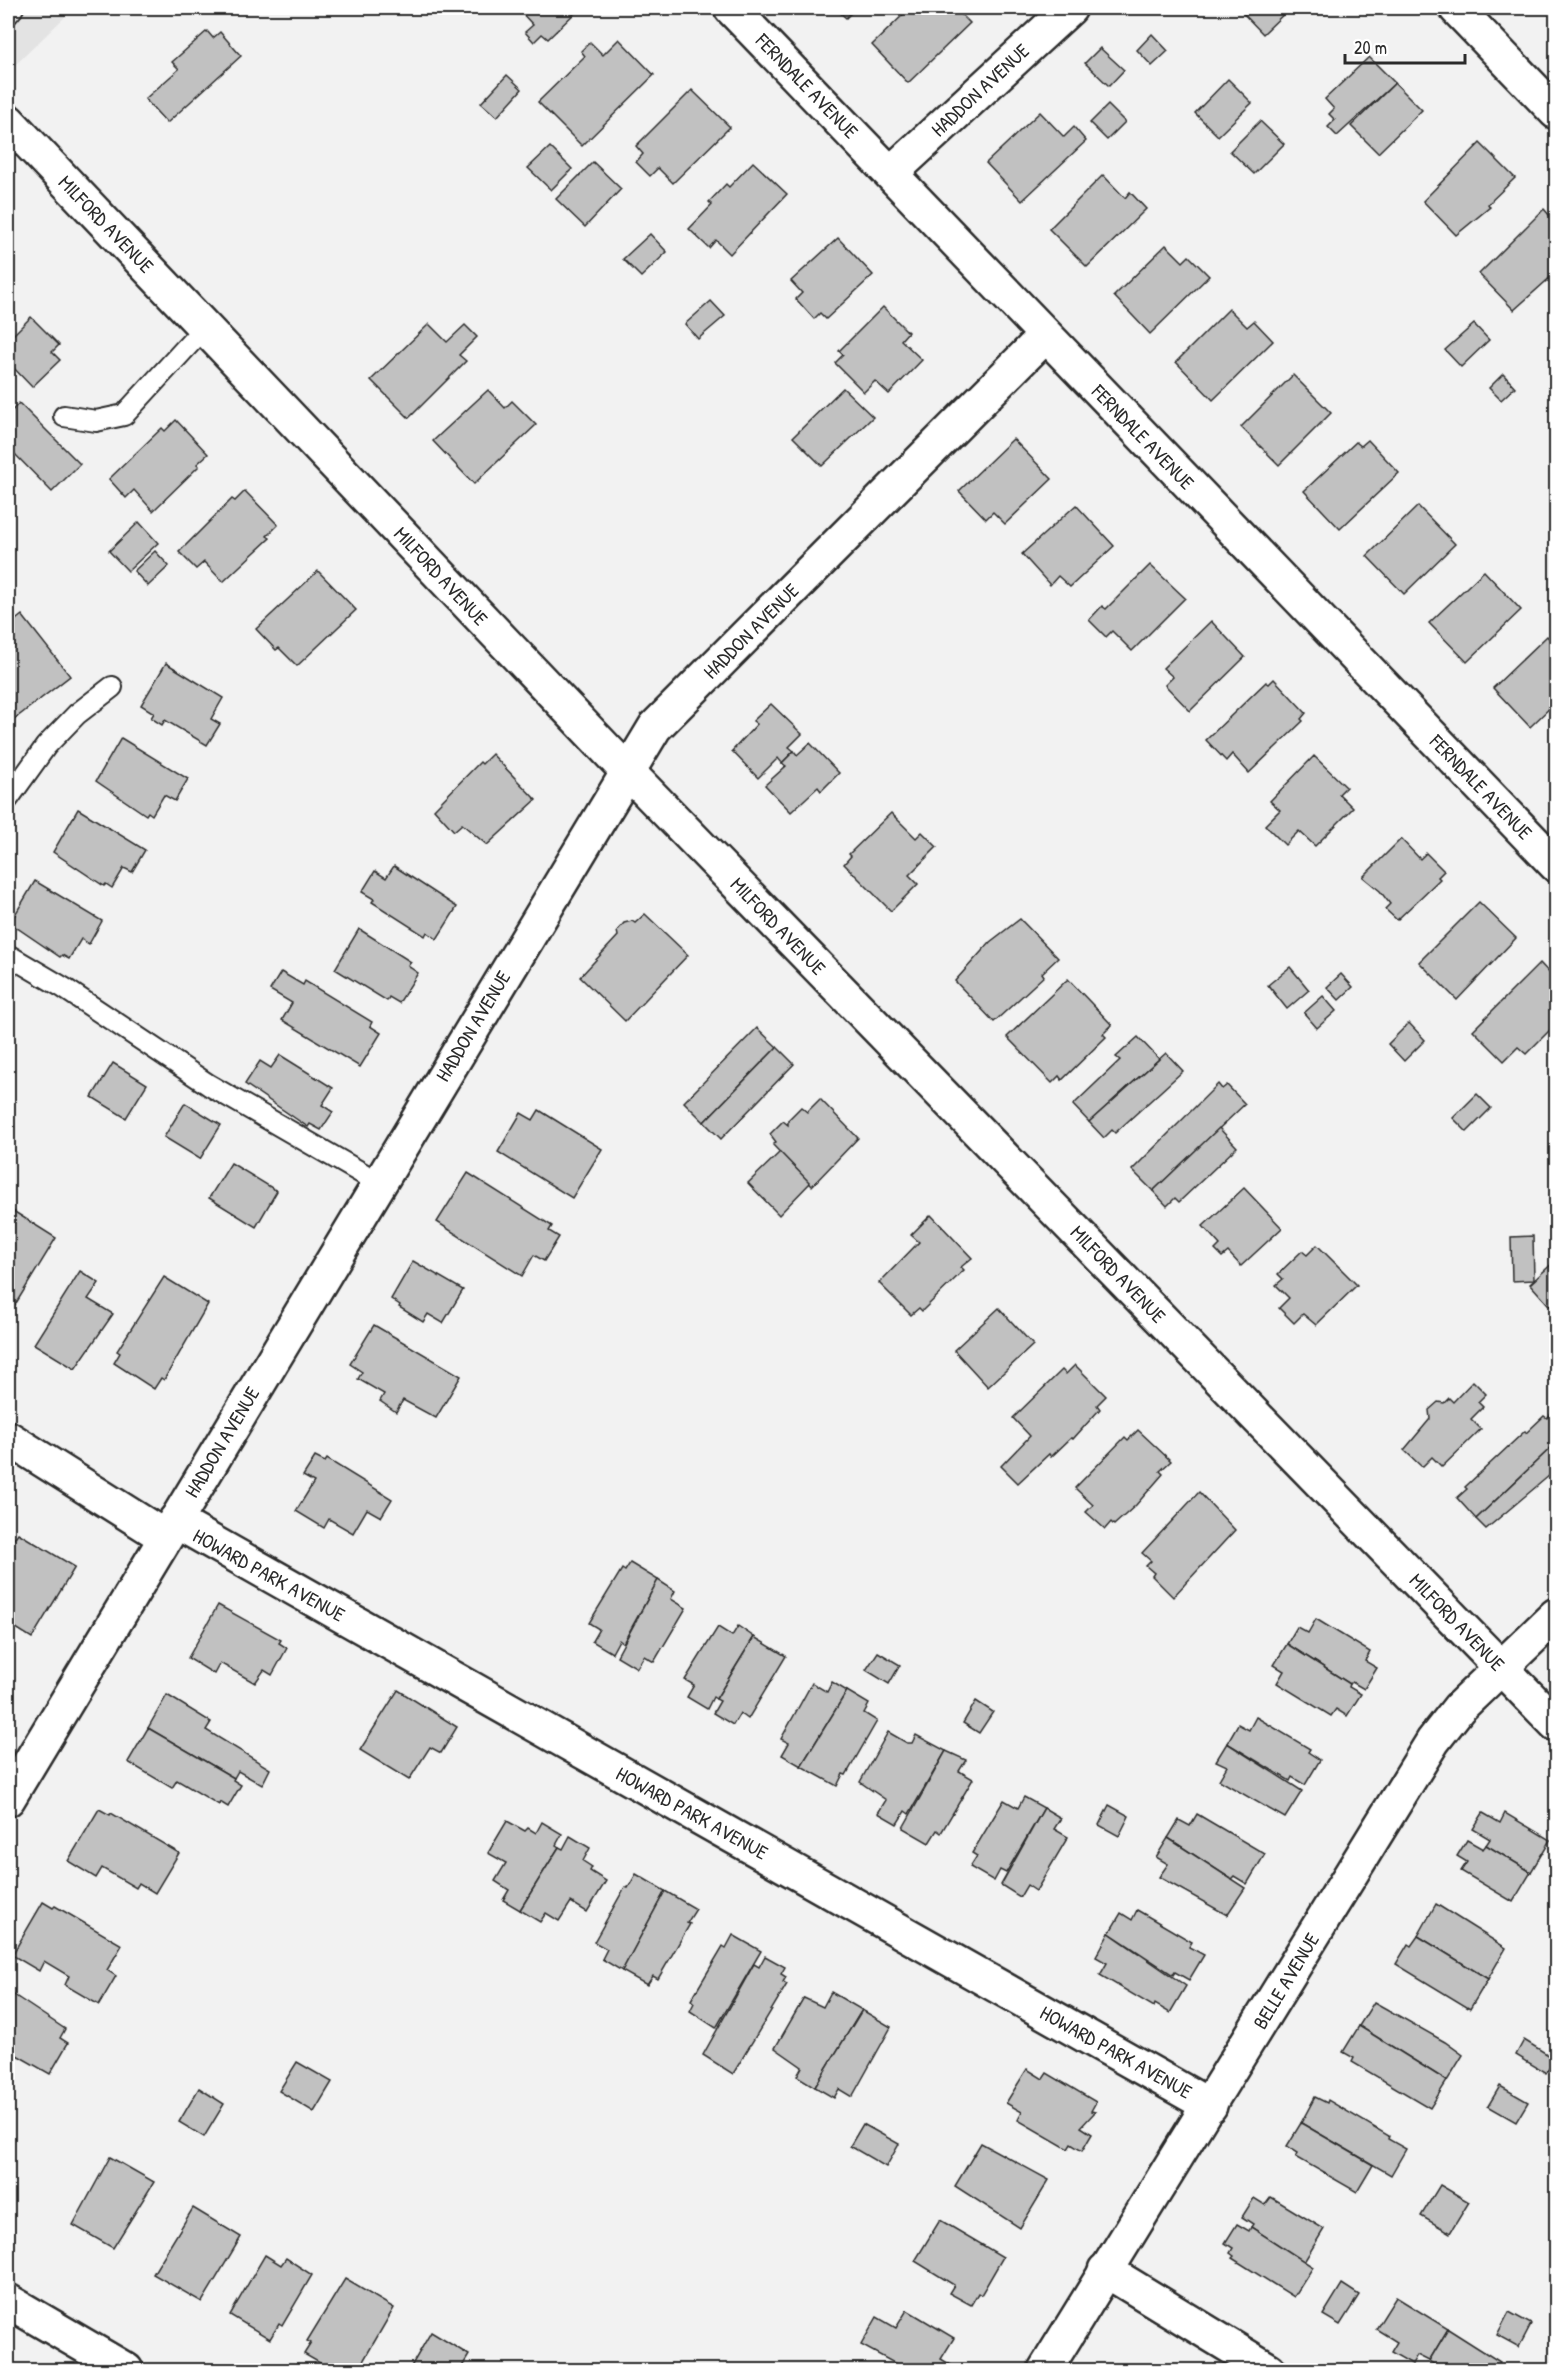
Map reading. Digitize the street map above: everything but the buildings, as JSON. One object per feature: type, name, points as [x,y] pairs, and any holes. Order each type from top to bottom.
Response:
[{"type":"street","name":"FERNDALE AVENUE","points":[[731,8],[1557,865]]},
{"type":"street","name":"HADDON AVENUE","points":[[891,173],[1070,8]]},
{"type":"street","points":[[1455,8],[1557,112]]},
{"type":"street","name":"MILFORD AVENUE","points":[[8,121],[627,771],[1557,1724]]},
{"type":"street","name":"HADDON AVENUE","points":[[8,1799],[655,727],[1045,336]]},
{"type":"street","name":"HOWARD PARK AVENUE","points":[[8,1438],[1210,2106]]},
{"type":"street","name":"BELLE AVENUE","points":[[1046,2370],[1105,2270],[1210,2106],[1433,1741],[1459,1708],[1557,1615]]},
{"type":"street","points":[[1105,2270],[1269,2370]]},
{"type":"street","points":[[8,2301],[126,2370]]},
{"type":"lane","points":[[8,14],[13,8]]},
{"type":"lane","points":[[64,416],[96,421],[124,415],[204,328]]},
{"type":"lane","points":[[8,799],[46,746],[77,714],[112,687]]},
{"type":"lane","points":[[8,955],[64,988],[209,1085],[379,1183]]},
{"type":"shaded area","points":[[8,8],[74,8],[8,72]]}]
